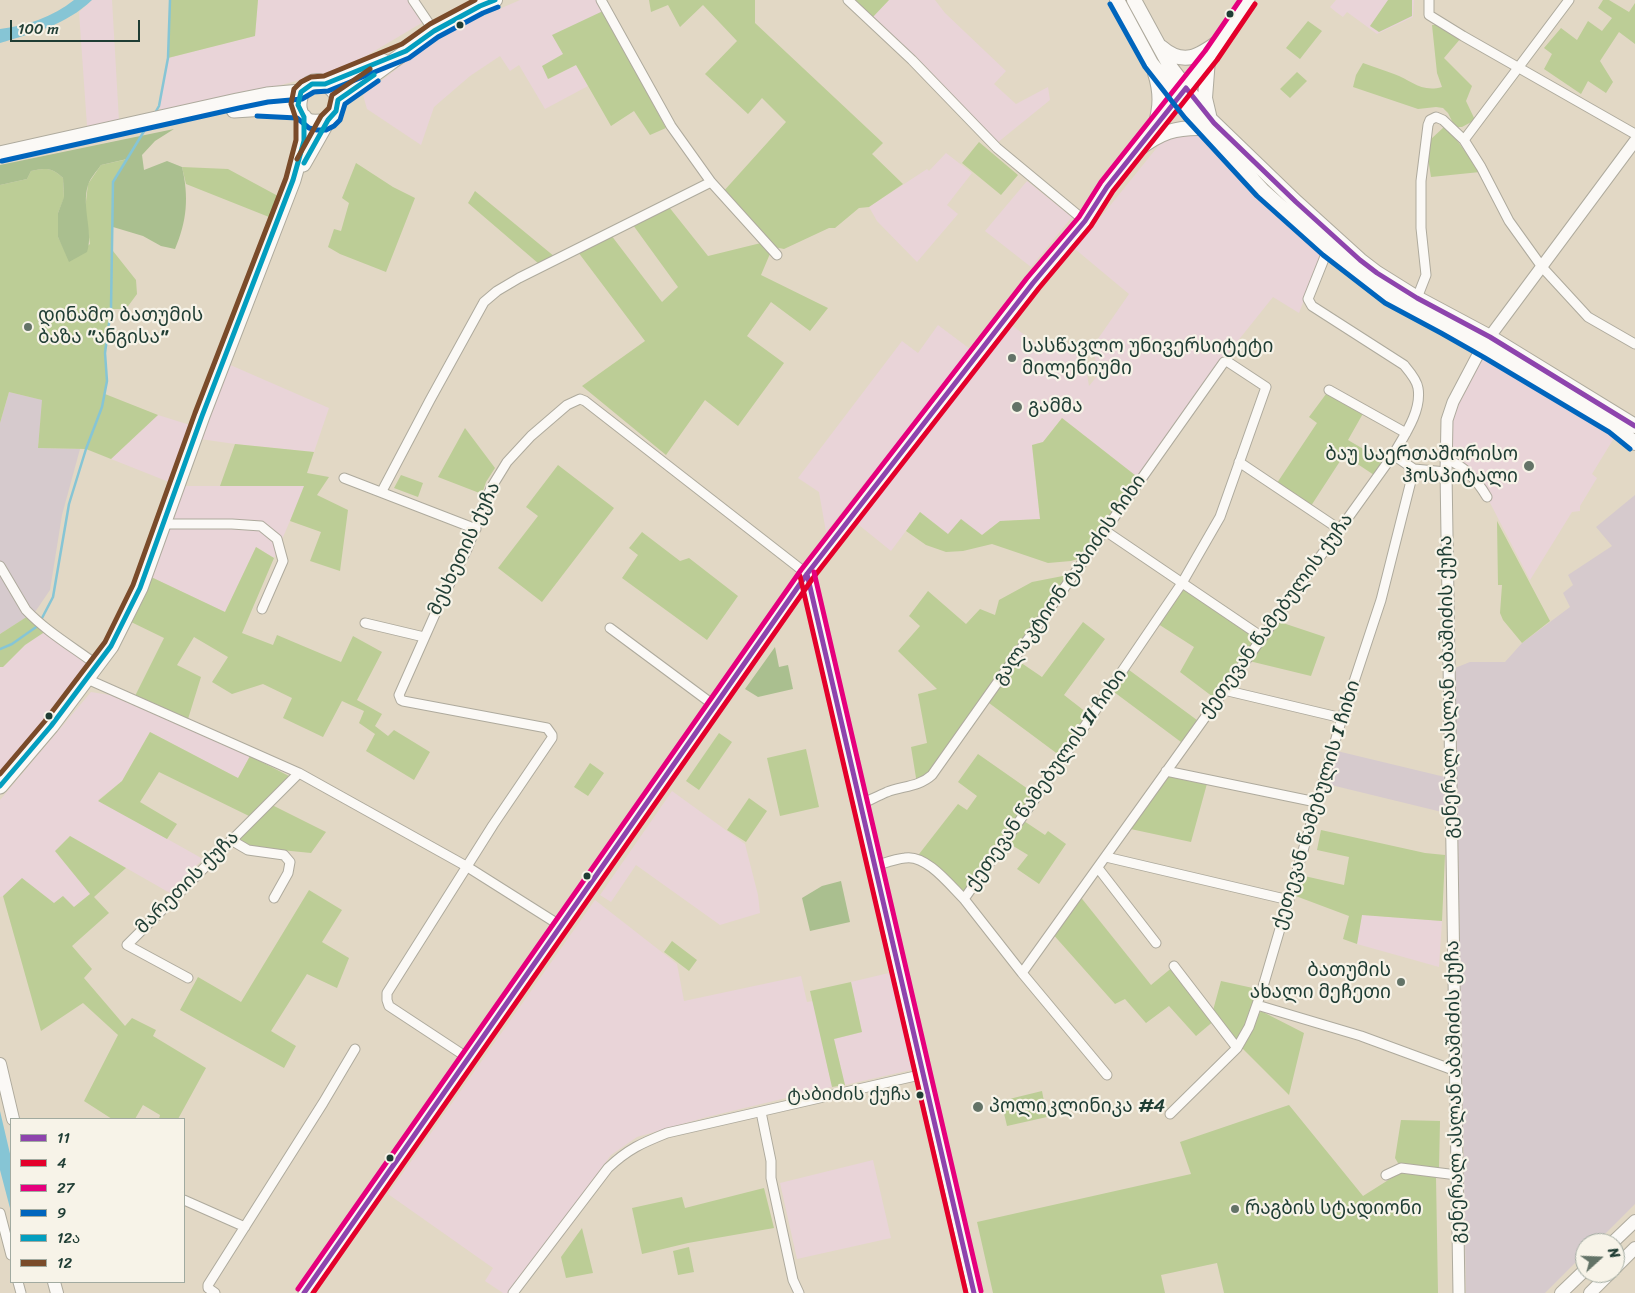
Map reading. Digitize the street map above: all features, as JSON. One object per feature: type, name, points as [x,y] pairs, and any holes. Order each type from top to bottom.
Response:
[{"type":"highway","points":[[0,162],[267,95],[301,92],[312,84],[325,84],[336,93],[338,100],[336,112],[328,120],[293,180]]},
{"type":"highway","points":[[0,786],[51,726],[111,646],[140,588],[205,409],[293,180],[304,141],[299,98],[301,92]]},
{"type":"highway","points":[[161,122],[238,109],[274,109],[302,114],[312,122],[320,123],[328,120]]},
{"type":"highway","points":[[0,154],[131,129]]},
{"type":"main road","points":[[338,100],[434,31],[495,0]]},
{"type":"main road","points":[[1117,0],[1151,63],[1160,96],[1159,114],[1155,126]]},
{"type":"main road","points":[[1134,0],[1171,68],[1182,93]]},
{"type":"main road","points":[[1158,44],[1175,57],[1186,58],[1206,51],[1220,41]]},
{"type":"main road","points":[[325,84],[372,66],[406,50]]},
{"type":"main road","points":[[1208,59],[1205,98],[1208,124],[1377,273],[1486,342],[1613,426],[1635,443]]},
{"type":"main road","points":[[1151,63],[1182,93],[1263,191],[1328,249],[1389,297],[1445,326],[1486,342],[1635,426]]},
{"type":"main road","points":[[1137,150],[1154,137],[1174,129],[1208,124]]},
{"type":"main road","points":[[0,1064],[13,1118]]},
{"type":"main road","points":[[1622,1233],[1635,1221]]},
{"type":"main road","points":[[1625,1258],[1635,1248]]},
{"type":"main road","points":[[1561,1293],[1575,1280]]},
{"type":"main road","points":[[1590,1293],[1600,1283]]},
{"type":"street","points":[[413,0],[434,31]]},
{"type":"street","points":[[601,0],[670,126],[711,182],[777,255]]},
{"type":"street","points":[[848,0],[912,60],[997,148],[1085,221]]},
{"type":"street","points":[[304,1293],[807,574],[1033,283],[1085,221],[1107,187],[1208,59],[1249,0]]},
{"type":"street","points":[[1429,0],[1429,15],[1635,134]]},
{"type":"street","points":[[1464,140],[1569,0]]},
{"type":"street","points":[[1417,298],[1426,275],[1421,228],[1421,181],[1428,125],[1430,120],[1436,117],[1444,120],[1464,140],[1481,167],[1509,221],[1542,267],[1588,317],[1635,344]]},
{"type":"street","name":"გენერალ ასლან აბაშიძის ქუჩა","points":[[1459,1293],[1446,472],[1447,420],[1453,402],[1486,342],[1633,148]]},
{"type":"street","points":[[382,491],[484,302],[497,291],[519,278],[711,182]]},
{"type":"street","name":"ქეთევან წამებულის ქუჩა","points":[[1022,973],[1393,455],[1414,416],[1418,399],[1418,387],[1411,373],[1404,365],[1312,306],[1308,300],[1328,249]]},
{"type":"street","name":"გალაკტიონ ტაბიძის ჩიხი","points":[[861,804],[888,792],[925,781],[932,775],[1224,362],[1228,362],[1266,387]]},
{"type":"street","name":"ქეთევან წამებულის II ჩიხი","points":[[1107,1075],[1022,973],[964,899],[1042,789],[1182,583],[1220,517],[1266,387]]},
{"type":"street","points":[[1329,390],[1406,432]]},
{"type":"street","name":"მესხეთის ქუჩა","points":[[466,866],[552,738],[552,735],[547,728],[401,700],[399,695],[476,529],[491,488],[507,462],[531,436],[567,405],[580,399],[585,401],[807,574]]},
{"type":"street","points":[[1393,455],[1414,469],[1446,472]]},
{"type":"street","points":[[1446,459],[1455,462],[1467,470],[1477,480],[1487,497]]},
{"type":"street","points":[[1239,462],[1339,529]]},
{"type":"street","name":"ქეთევან წამებულის I ჩიხი","points":[[1170,1114],[1237,1048],[1249,1027],[1289,900],[1316,802],[1381,600],[1414,469]]},
{"type":"street","points":[[344,478],[382,491],[476,529]]},
{"type":"street","points":[[163,524],[260,526],[277,538],[283,560],[262,610]]},
{"type":"street","points":[[1104,530],[1262,637]]},
{"type":"street","points":[[0,566],[26,610],[48,630],[97,665]]},
{"type":"street","points":[[807,574],[974,1293]]},
{"type":"street","points":[[365,623],[424,638]]},
{"type":"street","points":[[610,628],[715,706]]},
{"type":"street","points":[[87,679],[299,773],[466,866],[561,926]]},
{"type":"street","points":[[1224,690],[1342,718]]},
{"type":"street","points":[[1166,771],[1316,802]]},
{"type":"street","name":"მარეთის ქუჩა","points":[[188,978],[127,945],[299,773]]},
{"type":"street","points":[[231,840],[248,850],[284,855],[290,862],[288,873],[274,898]]},
{"type":"street","points":[[875,866],[906,857],[916,858],[930,866],[964,899]]},
{"type":"street","points":[[1106,857],[1289,900]]},
{"type":"street","points":[[466,866],[387,993],[386,1000],[389,1006],[468,1058]]},
{"type":"street","points":[[1098,868],[1156,943]]},
{"type":"street","points":[[1174,966],[1237,1048]]},
{"type":"street","points":[[1257,1005],[1353,1034],[1456,1071]]},
{"type":"street","points":[[215,1293],[210,1290],[208,1285],[355,1049]]},
{"type":"street","points":[[512,1293],[603,1174],[622,1154],[642,1143],[667,1133],[924,1074]]},
{"type":"street","points":[[761,1112],[771,1161],[771,1178],[792,1276],[799,1293]]},
{"type":"street","points":[[1386,1175],[1401,1168],[1457,1175]]},
{"type":"street","points":[[185,1200],[245,1227]]},
{"type":"street","points":[[0,1213],[10,1251]]},
{"type":"shaded area","points":[[92,0],[112,0],[119,121],[87,126],[79,12]]},
{"type":"shaded area","points":[[258,0],[410,0],[425,21],[366,56],[327,73],[223,100],[162,112],[159,106],[168,58],[255,36]]},
{"type":"shaded area","points":[[520,0],[596,0],[603,11],[563,54],[549,79],[576,65],[588,86],[545,109],[519,65],[510,71],[500,56],[470,76],[434,107],[421,145],[367,109],[363,95],[408,60],[449,33]]},
{"type":"shaded area","points":[[889,0],[935,0],[945,13],[1006,71],[994,84],[1016,104],[1048,87],[1050,100],[997,143],[871,19]]},
{"type":"shaded area","points":[[1336,0],[1414,0],[1413,17],[1377,34],[1347,12],[1343,17],[1336,12],[1330,7]]},
{"type":"shaded area","points":[[1172,133],[1199,135],[1270,210],[1323,251],[1299,313],[1273,297],[1225,357],[1137,477],[1062,418],[1043,442],[1032,445],[1040,519],[1000,521],[982,535],[948,535],[920,512],[891,551],[854,521],[1009,323],[1044,350],[1082,344],[1089,386],[1098,375],[1093,346],[1129,294],[1075,249],[1159,145]]},
{"type":"shaded area","points":[[946,153],[972,173],[947,205],[958,214],[917,262],[877,221],[869,207],[927,169],[929,171]]},
{"type":"shaded area","points":[[1027,181],[1072,217],[1031,267],[985,231]]},
{"type":"shaded area","points":[[938,325],[970,349],[826,532],[819,492],[798,478],[902,341],[918,353]]},
{"type":"shaded area","name":"ბაუ საერთაშორისო ჰოსპიტალი","points":[[1483,357],[1614,438],[1592,474],[1597,478],[1580,506],[1580,511],[1572,512],[1530,580],[1477,481],[1446,459],[1447,420],[1479,359]]},
{"type":"shaded area","points":[[228,364],[329,408],[314,452],[200,439]]},
{"type":"shaded area","points":[[9,392],[43,400],[38,448],[80,449],[62,515],[50,590],[35,612],[0,634],[0,423]]},
{"type":"shaded area","points":[[158,415],[190,425],[169,482],[111,459]]},
{"type":"shaded area","points":[[184,486],[305,486],[274,558],[256,547],[225,612],[149,576]]},
{"type":"shaded area","points":[[1635,495],[1635,1204],[1606,1233],[1575,1233],[1575,1263],[1545,1293],[1466,1293],[1455,668],[1470,662],[1505,662],[1522,643],[1570,607],[1563,593],[1573,585],[1568,575],[1612,546],[1596,527]]},
{"type":"shaded area","points":[[46,631],[89,663],[52,715],[0,776],[0,667],[3,667],[25,645]]},
{"type":"shaded area","points":[[91,692],[110,695],[250,756],[238,778],[150,732],[122,781],[98,800],[203,859],[170,893],[70,836],[56,851],[91,894],[74,907],[0,897],[0,800]]},
{"type":"shaded area","points":[[1337,751],[1445,777],[1446,813],[1327,784]]},
{"type":"shaded area","points":[[672,791],[745,844],[758,895],[760,913],[720,925],[636,865],[611,902],[600,895]]},
{"type":"shaded area","points":[[595,900],[677,964],[684,1001],[801,976],[807,1002],[813,1001],[832,1087],[707,1117],[637,1137],[611,1155],[509,1293],[503,1293],[485,1281],[493,1268],[388,1194]]},
{"type":"shaded area","points":[[1362,915],[1442,921],[1439,967],[1357,944]]},
{"type":"shaded area","points":[[893,972],[915,1069],[845,1085],[834,1039],[862,1032],[851,982]]},
{"type":"shaded area","points":[[873,1160],[891,1238],[797,1259],[780,1183]]},
{"type":"green space","points":[[170,0],[258,0],[255,36],[168,58]]},
{"type":"green space","points":[[649,0],[755,0],[755,23],[883,143],[872,154],[903,184],[869,207],[859,208],[835,228],[829,228],[784,249],[774,247],[772,249],[761,275],[828,308],[810,331],[771,302],[747,336],[784,363],[738,426],[705,400],[666,455],[582,386],[645,341],[578,252],[611,235],[662,302],[678,287],[633,225],[669,207],[708,256],[765,242],[722,193],[786,122],[762,98],[748,114],[705,74],[737,41],[703,5],[680,27],[668,5],[651,12]]},
{"type":"green space","points":[[851,0],[889,0],[871,19]]},
{"type":"green space","points":[[1388,0],[1412,0],[1412,16],[1379,32],[1370,26]]},
{"type":"green space","points":[[1603,0],[1609,0],[1629,12],[1635,3],[1635,44],[1619,32],[1600,61],[1613,82],[1606,93],[1588,81],[1581,94],[1544,69],[1552,54],[1544,48],[1561,28],[1577,40],[1588,21],[1602,31],[1612,18],[1598,8]]},
{"type":"green space","points":[[603,11],[666,128],[650,135],[634,111],[611,126],[576,65],[548,79],[542,66],[563,54],[552,35]]},
{"type":"green space","points":[[1308,21],[1322,31],[1300,59],[1286,48]]},
{"type":"green space","points":[[1432,25],[1442,25],[1461,38],[1444,58],[1472,86],[1466,101],[1475,120],[1462,127],[1455,127],[1448,113],[1443,108],[1418,109],[1353,87],[1356,75],[1363,63],[1422,87],[1442,87],[1437,73]]},
{"type":"green space","points":[[1297,72],[1307,81],[1290,98],[1280,89]]},
{"type":"green space","points":[[1444,127],[1451,132],[1480,172],[1431,177],[1426,146]]},
{"type":"green space","points":[[174,129],[155,141],[142,155],[144,170],[167,161],[182,167],[186,189],[186,209],[175,249],[161,246],[143,236],[113,227],[113,182],[127,159],[101,165],[90,180],[86,193],[89,245],[87,252],[69,262],[58,237],[58,213],[64,197],[63,178],[52,170],[40,169],[31,171],[27,179],[0,185],[0,165]]},
{"type":"green space","points":[[979,142],[1018,175],[1001,195],[962,163]]},
{"type":"green space","points":[[128,159],[113,182],[113,251],[136,280],[137,294],[126,309],[111,309],[105,353],[107,381],[105,394],[158,415],[111,459],[86,449],[38,448],[42,400],[9,392],[0,423],[0,185],[27,179],[31,171],[40,169],[52,170],[63,178],[64,198],[58,213],[58,237],[70,261],[90,244],[85,210],[88,184],[101,165]]},
{"type":"green space","points":[[356,163],[393,187],[415,198],[386,272],[340,254],[328,247],[334,229],[341,231],[349,203],[342,198]]},
{"type":"green space","points":[[182,167],[228,169],[278,196],[269,217],[186,184]]},
{"type":"green space","points":[[475,191],[555,257],[539,264],[468,203]]},
{"type":"green space","points":[[1329,390],[1365,410],[1348,440],[1387,463],[1377,477],[1344,455],[1309,509],[1275,486],[1317,423],[1309,417]]},
{"type":"green space","points":[[1062,418],[1140,479],[1085,557],[1071,561],[1048,563],[992,544],[963,551],[946,552],[926,545],[906,531],[920,512],[948,534],[961,519],[982,535],[1000,521],[1040,519],[1032,445],[1043,442]]},
{"type":"green space","points":[[465,428],[495,468],[486,482],[482,494],[438,477]]},
{"type":"green space","points":[[235,444],[314,452],[307,473],[329,477],[317,495],[348,510],[340,571],[310,561],[321,532],[290,521],[304,486],[220,486]]},
{"type":"green space","points":[[558,465],[614,508],[542,602],[498,568],[538,516],[526,507]]},
{"type":"green space","points":[[401,475],[423,483],[418,497],[394,488]]},
{"type":"green space","points":[[1497,521],[1550,621],[1522,643],[1503,620],[1500,613],[1502,585],[1498,585]]},
{"type":"green space","points":[[642,532],[680,561],[689,558],[738,596],[707,640],[622,578],[638,555],[629,548]]},
{"type":"green space","points":[[256,547],[274,558],[242,633],[273,645],[277,635],[341,662],[353,636],[382,652],[357,700],[382,714],[375,726],[388,736],[394,730],[430,752],[414,780],[366,751],[375,734],[359,723],[364,711],[342,701],[323,737],[283,718],[292,698],[263,684],[232,694],[212,682],[228,657],[194,637],[177,665],[201,677],[188,719],[135,696],[164,638],[127,620],[149,576],[225,612]]},
{"type":"green space","points":[[1073,574],[1014,658],[1042,677],[1083,622],[1105,639],[1064,695],[1091,716],[1063,758],[985,700],[932,775],[917,784],[911,747],[927,743],[918,694],[937,689],[898,651],[920,626],[909,616],[928,591],[966,624],[980,609],[995,615],[999,600],[1032,582]]},
{"type":"green space","points":[[1182,583],[1262,637],[1274,620],[1325,637],[1311,676],[1245,660],[1217,700],[1180,672],[1194,647],[1155,622]]},
{"type":"green space","points":[[28,616],[46,631],[25,645],[3,667],[0,667],[0,634]]},
{"type":"green space","points":[[775,647],[779,667],[788,665],[793,689],[758,697],[745,689]]},
{"type":"green space","points":[[1125,667],[1201,723],[1185,745],[1110,689]]},
{"type":"green space","points":[[150,732],[238,778],[250,756],[289,776],[249,816],[159,772],[140,802],[177,824],[167,839],[98,801],[122,781]]},
{"type":"green space","points":[[719,733],[732,742],[699,790],[686,781]]},
{"type":"green space","points":[[806,749],[819,807],[780,816],[767,758]]},
{"type":"green space","points":[[978,754],[1038,796],[1021,819],[1045,835],[1048,831],[1066,844],[1039,884],[1017,869],[1028,855],[1005,841],[964,899],[916,858],[958,804],[967,810],[977,796],[958,782]]},
{"type":"green space","points":[[590,763],[604,773],[588,796],[574,787]]},
{"type":"green space","points":[[1166,771],[1208,780],[1191,842],[1126,828]]},
{"type":"green space","points":[[749,798],[767,811],[746,842],[727,830]]},
{"type":"green space","points":[[272,805],[326,832],[311,853],[251,847],[240,839]]},
{"type":"green space","points":[[1321,830],[1425,853],[1445,855],[1442,921],[1362,915],[1357,944],[1343,939],[1349,916],[1293,895],[1300,875],[1344,885],[1349,857],[1317,850]]},
{"type":"green space","points":[[70,836],[126,868],[94,897],[109,913],[72,946],[92,969],[84,978],[125,1026],[132,1018],[156,1030],[153,1036],[206,1068],[179,1118],[159,1118],[160,1115],[143,1105],[136,1118],[110,1118],[84,1101],[118,1035],[83,1003],[41,1031],[3,896],[22,878],[54,903],[63,896],[74,907],[90,894],[55,851]]},
{"type":"green space","points":[[841,881],[850,922],[810,931],[802,898],[822,886]]},
{"type":"green space","points":[[309,890],[342,910],[322,942],[349,958],[337,988],[307,974],[271,1031],[296,1046],[284,1068],[180,1010],[198,977],[241,1002]]},
{"type":"green space","points":[[1079,895],[1151,985],[1174,966],[1212,1014],[1221,981],[1262,990],[1237,1048],[1215,1020],[1196,1036],[1169,1006],[1146,1023],[1125,999],[1115,1004],[1051,932]]},
{"type":"green space","points":[[672,941],[697,960],[689,971],[664,952]]},
{"type":"green space","points":[[851,982],[862,1032],[834,1039],[845,1085],[832,1087],[810,991]]},
{"type":"green space","points":[[1261,1011],[1304,1033],[1289,1095],[1241,1047]]},
{"type":"green space","points":[[1042,1091],[1047,1117],[1007,1126],[1001,1101]]},
{"type":"green space","name":"რაგბის სტადიონი","points":[[1289,1105],[1363,1196],[1401,1172],[1436,1177],[1438,1293],[1224,1293],[1217,1263],[1161,1275],[1165,1293],[993,1293],[977,1222],[1191,1174],[1180,1142]]},
{"type":"green space","points":[[1401,1120],[1440,1121],[1439,1168],[1398,1163],[1395,1158]]},
{"type":"green space","points":[[764,1188],[774,1228],[688,1243],[642,1254],[632,1208],[682,1197],[685,1208]]},
{"type":"green space","points":[[582,1228],[593,1273],[566,1278],[561,1257]]},
{"type":"green space","points":[[689,1247],[694,1272],[678,1275],[673,1251]]},
{"type":"water","points":[[74,0],[92,0],[82,9],[60,22],[37,32],[0,43],[0,29],[20,26],[39,20]]},
{"type":"water","points":[[0,1111],[10,1154],[10,1208],[0,1170]]},
{"type":"waterway","points":[[155,113],[159,106],[168,58],[170,0]]},
{"type":"waterway","points":[[41,620],[53,597],[69,504],[86,449],[102,407],[107,381],[105,353],[111,309],[113,182],[146,128]]},
{"type":"waterway","points":[[0,649],[12,644],[39,625]]},
{"type":"transit line","name":"12","points":[[0,774],[45,721],[105,642],[133,585],[195,413],[286,178],[296,140],[296,119],[291,104],[294,89],[301,82],[311,77],[324,76],[402,44],[430,24],[475,0]]},
{"type":"transit line","name":"12ა","points":[[0,786],[51,726],[111,646],[140,588],[202,416],[293,180],[304,141],[304,117],[298,105],[301,92],[312,84],[325,84],[406,51],[434,31],[495,0]]},
{"type":"transit line","name":"27","points":[[298,1289],[801,570],[1027,278],[1079,217],[1101,182],[1205,51],[1240,0]]},
{"type":"transit line","name":"9","points":[[1110,4],[1145,67],[1185,118],[1257,196],[1323,255],[1385,303],[1485,358],[1609,432],[1630,449]]},
{"type":"transit line","name":"4","points":[[313,1293],[813,578],[1039,288],[1091,226],[1113,191],[1217,60],[1255,4]]},
{"type":"transit line","name":"9","points":[[2,161],[268,102],[302,99],[314,92],[328,91],[409,58],[438,37],[498,7]]},
{"type":"transit line","name":"12","points":[[297,159],[321,116],[329,108],[332,95],[370,69]]},
{"type":"transit line","name":"12ა","points":[[304,163],[328,120],[336,111],[338,100],[374,75]]},
{"type":"transit line","name":"9","points":[[257,116],[297,118],[309,128],[326,130],[340,120],[345,104],[378,81]]},
{"type":"transit line","name":"11","points":[[304,1293],[807,574],[1033,283],[1085,221],[1107,187],[1186,88],[1214,123],[1296,202],[1377,273],[1417,298],[1490,337],[1635,426]]},
{"type":"transit line","name":"27","points":[[814,572],[981,1291]]},
{"type":"transit line","name":"11","points":[[807,574],[974,1293]]},
{"type":"transit line","name":"4","points":[[800,576],[966,1293]]},
{"type":"place","name":"დინამო ბათუმის ბაზა \"ანგისა\"","points":[[28,327]]},
{"type":"place","name":"სასწავლო უნივერსიტეტი მილენიუმი","points":[[1012,358]]},
{"type":"place","name":"გამმა","points":[[1017,407]]},
{"type":"place","name":"ბაუ საერთაშორისო ჰოსპიტალი","points":[[1529,466]]},
{"type":"place","name":"ბათუმის ახალი მეჩეთი","points":[[1401,982]]},
{"type":"place","name":"ტაბიძის ქუჩა","points":[[920,1095]]},
{"type":"place","name":"პოლიკლინიკა #4","points":[[978,1107]]},
{"type":"place","name":"რაგბის სტადიონი","points":[[1235,1209]]}]
